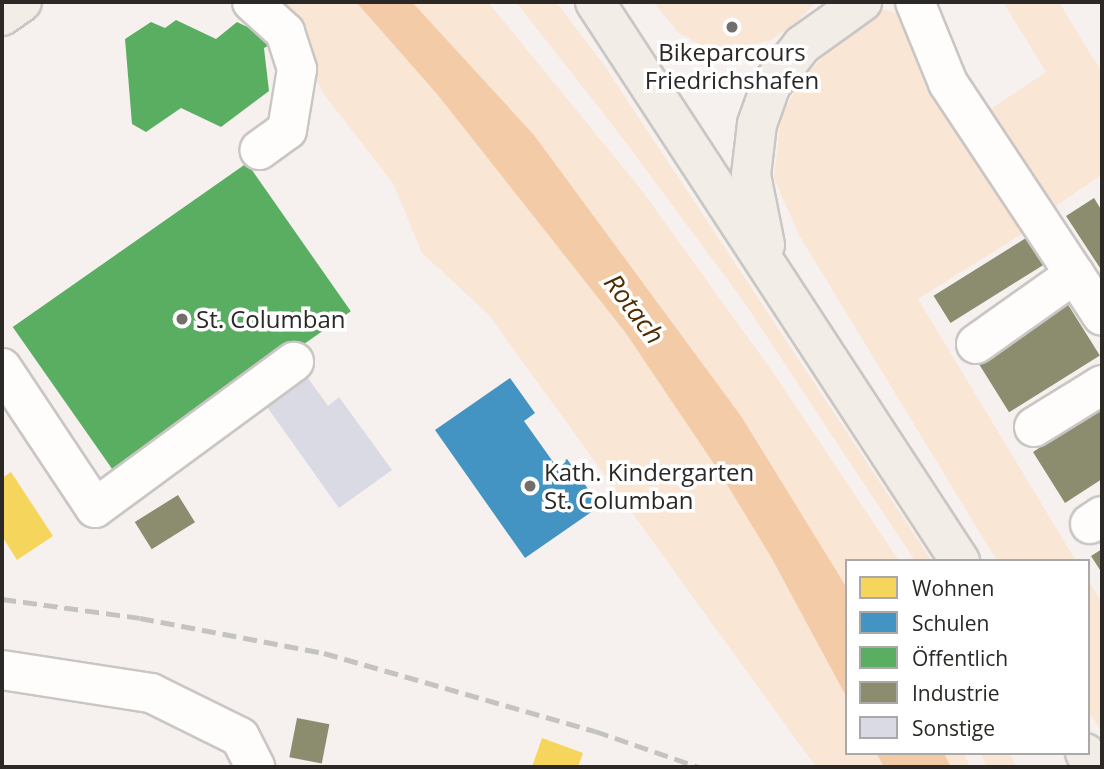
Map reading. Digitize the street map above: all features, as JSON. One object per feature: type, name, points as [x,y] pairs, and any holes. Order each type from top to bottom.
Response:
[{"type":"main road","points":[[2,16],[22,2]]},
{"type":"main road","points":[[595,2],[959,559]]},
{"type":"main road","points":[[771,271],[751,176],[757,124],[771,85],[802,45],[862,2]]},
{"type":"street","points":[[252,2],[285,32],[297,69],[287,130],[259,150]]},
{"type":"street","points":[[915,2],[948,83],[1102,316]]},
{"type":"street","points":[[976,344],[1075,274]]},
{"type":"street","points":[[2,368],[95,508],[294,362]]},
{"type":"street","points":[[1034,427],[1102,385]]},
{"type":"street","points":[[2,670],[151,693],[248,752]]},
{"type":"shaded area","points":[[263,2],[356,2],[437,94],[625,332],[720,473],[771,557],[845,694],[845,755],[877,755],[884,767],[816,767],[488,314],[422,253],[393,183],[322,92],[297,38]]},
{"type":"shaded area","points":[[412,2],[488,2],[640,188],[770,368],[898,559],[845,559],[845,585],[741,416],[534,135]]},
{"type":"shaded area","points":[[516,2],[556,2],[604,65],[931,559],[914,559],[744,302],[621,136]]},
{"type":"shaded area","name":"Bikeparcours Friedrichshafen","points":[[653,2],[816,2],[798,21],[771,40],[744,47],[710,50],[679,33]]},
{"type":"shaded area","points":[[1003,2],[1059,2],[1102,73],[1102,179],[1100,176],[1050,210],[986,112],[1046,72]]},
{"type":"shaded area","points":[[883,9],[904,15],[1025,232],[918,299],[1075,559],[996,559],[799,235],[774,178],[781,116],[801,80],[845,34]]},
{"type":"shaded area","points":[[1090,583],[1102,603],[1102,731],[1090,714]]},
{"type":"shaded area","points":[[945,755],[965,755],[970,767],[951,767]]},
{"type":"shaded area","points":[[982,755],[1011,755],[1016,767],[986,767]]},
{"type":"water","name":"Rotach","points":[[356,2],[412,2],[534,135],[741,416],[845,585],[845,694],[771,557],[720,473],[625,332],[437,94]]},
{"type":"water","points":[[877,755],[945,755],[951,767],[884,767]]},
{"type":"building: Wohnen","points":[[11,472],[53,536],[17,560],[2,536],[2,478]]},
{"type":"building: Wohnen","points":[[542,738],[583,753],[578,767],[532,767]]},
{"type":"building: Schulen","name":"Kath. Kindergarten St. Columban","points":[[510,378],[535,413],[524,421],[556,466],[567,459],[600,506],[525,558],[435,430]]},
{"type":"building: Öffentlich","points":[[176,20],[216,39],[237,22],[277,41],[264,48],[269,91],[221,127],[181,108],[146,132],[132,124],[125,39],[151,22],[165,28]]},
{"type":"building: Öffentlich","name":"St. Columban","points":[[247,163],[351,311],[117,475],[13,327]]},
{"type":"building: Industrie","points":[[1094,198],[1102,211],[1102,271],[1066,216]]},
{"type":"building: Industrie","points":[[1026,238],[1043,265],[951,323],[934,296]]},
{"type":"building: Industrie","points":[[1067,303],[1100,356],[1009,412],[976,360]]},
{"type":"building: Industrie","points":[[1102,407],[1102,479],[1065,503],[1033,452]]},
{"type":"building: Industrie","points":[[178,495],[195,522],[152,549],[135,522]]},
{"type":"building: Industrie","points":[[1102,549],[1102,573],[1091,556]]},
{"type":"building: Industrie","points":[[297,718],[329,724],[322,764],[289,757]]},
{"type":"building: Sonstige","points":[[308,378],[328,406],[339,397],[392,470],[339,508],[267,407]]},
{"type":"railway","points":[[2,599],[140,618],[324,653],[595,731],[699,767]]},
{"type":"place","name":"Bikeparcours Friedrichshafen","points":[[732,27]]},
{"type":"place","name":"St. Columban","points":[[182,319]]},
{"type":"place","name":"Kath. Kindergarten St. Columban","points":[[530,486]]}]
